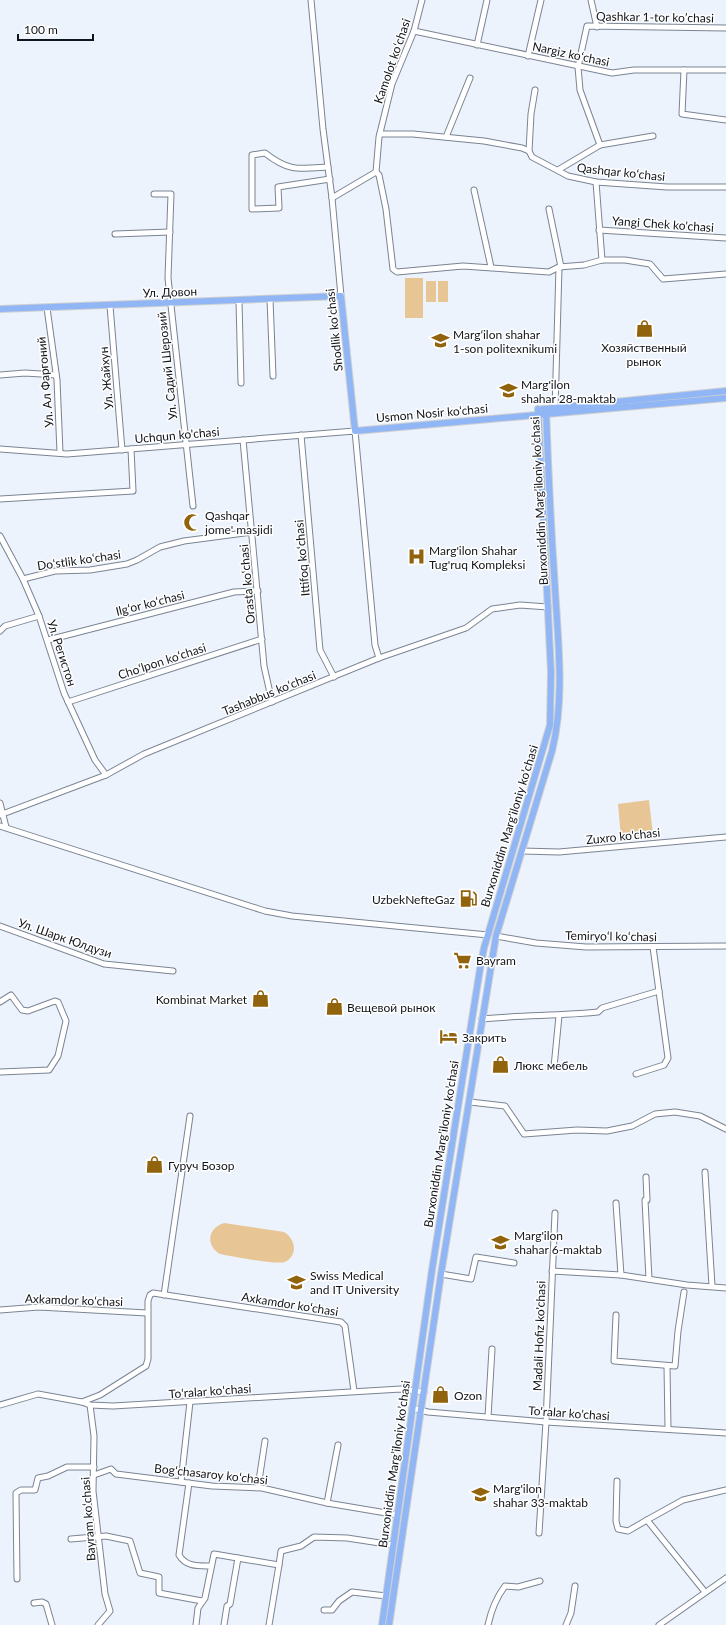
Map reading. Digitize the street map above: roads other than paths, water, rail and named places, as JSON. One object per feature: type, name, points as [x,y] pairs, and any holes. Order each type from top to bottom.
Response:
[{"type":"main road","name":"Ул. Довон","points":[[0,309],[341,296]]},
{"type":"main road","name":"Shodlik koʻchasi","points":[[341,296],[355,431]]},
{"type":"main road","name":"Usmon Nosir ko‘chasi","points":[[355,431],[517,417],[538,411],[726,391]]},
{"type":"main road","name":"Usmon Nosir ko‘chasi","points":[[554,410],[726,398]]},
{"type":"main road","name":"Burxoniddin Marg’iloniy ko’chasi","points":[[382,1625],[412,1408],[480,969],[488,935],[550,725],[551,672],[538,411]]},
{"type":"main road","name":"Burxoniddin Marg’iloniy ko’chasi","points":[[389,1625],[441,1274],[496,936],[552,751],[558,724],[559,706],[556,608],[546,411]]},
{"type":"main road","points":[[548,606],[556,608]]},
{"type":"street","name":"Shodlik koʻchasi","points":[[311,0],[322,129],[330,179],[341,296]]},
{"type":"street","name":"Kamolot koʻchasi","points":[[376,172],[380,134],[392,84],[414,31],[422,0]]},
{"type":"street","points":[[477,45],[487,0]]},
{"type":"street","points":[[528,56],[541,0]]},
{"type":"street","points":[[591,0],[597,26]]},
{"type":"street","name":"Qashkar 1-tor koʼchasi","points":[[600,145],[580,90],[578,66],[587,26],[726,28]]},
{"type":"street","name":"Nargiz koʻchasi","points":[[414,31],[612,73],[634,70],[726,70]]},
{"type":"street","points":[[684,70],[682,114],[726,120]]},
{"type":"street","points":[[446,137],[470,78]]},
{"type":"street","points":[[529,151],[531,114],[535,90]]},
{"type":"street","name":"Qashqar koʻchasi","points":[[380,134],[413,134],[446,137],[484,141],[522,148],[529,151],[532,157],[568,176],[596,182],[667,187],[726,188]]},
{"type":"street","points":[[558,170],[600,145],[653,136]]},
{"type":"street","points":[[328,167],[295,169],[277,163],[265,153],[252,155],[252,209],[279,208],[278,187],[330,179]]},
{"type":"street","points":[[332,198],[376,172],[379,175],[386,209],[394,271],[462,266],[549,272],[560,267],[584,265],[602,260],[625,260],[650,264],[663,279],[726,274]]},
{"type":"street","points":[[596,182],[602,260]]},
{"type":"street","points":[[474,190],[491,267]]},
{"type":"street","name":"Ул. Садий Шерозий","points":[[154,194],[171,194],[168,278],[185,445],[193,506]]},
{"type":"street","points":[[549,209],[560,267],[554,410]]},
{"type":"street","name":"Yangi Chek ko'chasi","points":[[599,230],[726,238]]},
{"type":"street","points":[[115,234],[170,232]]},
{"type":"street","points":[[270,299],[273,376]]},
{"type":"street","points":[[239,301],[241,383]]},
{"type":"street","name":"Ул. Жайхун","points":[[110,306],[122,450]]},
{"type":"street","name":"Ул. Ал Фаргоний","points":[[47,308],[56,375],[60,454]]},
{"type":"street","points":[[0,375],[25,373],[56,375]]},
{"type":"street","name":"Shodlik koʻchasi","points":[[355,431],[375,645],[379,658]]},
{"type":"street","name":"Uchqun ko'chasi","points":[[0,449],[60,454],[355,431]]},
{"type":"street","name":"Ittifoq koʻchasi","points":[[301,435],[320,650],[334,677]]},
{"type":"street","name":"Orasta koʻchasi","points":[[243,440],[264,666],[272,702]]},
{"type":"street","points":[[0,499],[133,491],[131,449]]},
{"type":"street","name":"Doʻstlik koʻchasi","points":[[23,579],[55,571],[90,570],[120,565],[137,560],[160,547],[184,541],[252,532]]},
{"type":"street","name":"Ул. Регистон","points":[[0,536],[23,579],[39,616],[68,702],[95,760],[106,775]]},
{"type":"street","name":"Ilgʻor koʻchasi","points":[[48,640],[227,594],[258,590]]},
{"type":"street","name":"Tashabbus koʻchasi","points":[[2,814],[106,775],[144,754],[379,658],[466,628],[492,609],[520,605],[548,606]]},
{"type":"street","points":[[0,631],[5,626],[39,616]]},
{"type":"street","name":"Choʻlpon koʻchasi","points":[[68,702],[262,639]]},
{"type":"street","points":[[0,803],[3,827],[265,911],[292,916],[488,935]]},
{"type":"street","name":"Zuxro ko'chasi","points":[[522,851],[559,852],[726,837]]},
{"type":"street","name":"Ул. Шарк Юлдузи","points":[[0,926],[104,964],[173,970]]},
{"type":"street","name":"Temiryoʻl koʻchasi","points":[[496,936],[536,943],[586,947],[726,946]]},
{"type":"street","points":[[636,1074],[664,1065],[667,1061],[653,947]]},
{"type":"street","points":[[482,1019],[531,1015],[559,1016],[598,1012],[602,1008],[659,991]]},
{"type":"street","points":[[0,1002],[11,995],[22,1010],[28,1011],[52,1002],[58,1002],[66,1021],[58,1056],[49,1070],[0,1072]]},
{"type":"street","points":[[554,1067],[559,1016]]},
{"type":"street","points":[[470,1102],[505,1106],[524,1134],[577,1130],[607,1131],[632,1126],[655,1114],[675,1112],[700,1116],[726,1129]]},
{"type":"street","points":[[164,1295],[190,1116]]},
{"type":"street","points":[[705,1172],[712,1286]]},
{"type":"street","points":[[646,1177],[647,1200],[645,1200],[649,1279]]},
{"type":"street","points":[[616,1203],[621,1275]]},
{"type":"street","name":"Madali Hofiz ko'chasi","points":[[539,1533],[556,1213]]},
{"type":"street","points":[[441,1274],[472,1279],[476,1257],[514,1263]]},
{"type":"street","points":[[552,1271],[621,1275],[687,1285],[726,1288]]},
{"type":"street","points":[[616,1315],[614,1360],[675,1366],[684,1292]]},
{"type":"street","name":"Axkamdor ko‘chasi","points":[[147,1313],[150,1295],[152,1293],[341,1322],[345,1326],[354,1391]]},
{"type":"street","name":"Axkamdor koʻchasi","points":[[0,1310],[39,1307],[147,1313]]},
{"type":"street","points":[[82,1402],[100,1395],[146,1366],[148,1359],[147,1313]]},
{"type":"street","points":[[488,1417],[492,1350]]},
{"type":"street","points":[[667,1366],[668,1429]]},
{"type":"street","name":"Toʻralar koʻchasi","points":[[0,1405],[38,1394],[82,1402],[90,1406],[113,1406],[354,1391],[401,1389],[424,1392]]},
{"type":"street","points":[[181,1482],[190,1402]]},
{"type":"street","name":"Bayram koʻchasi","points":[[90,1406],[94,1436],[93,1491],[105,1594],[110,1611],[98,1625]]},
{"type":"street","name":"To'ralar ko'chasi","points":[[412,1408],[546,1422],[726,1433]]},
{"type":"street","points":[[258,1487],[265,1441]]},
{"type":"street","points":[[327,1504],[338,1445]]},
{"type":"street","points":[[17,1578],[16,1493],[21,1490],[35,1490],[38,1478],[48,1476],[61,1468],[94,1467]]},
{"type":"street","name":"Bogʻchasaroy koʻchasi","points":[[94,1475],[111,1469],[116,1474],[228,1488],[258,1487],[327,1504],[398,1515]]},
{"type":"street","points":[[617,1481],[616,1521],[618,1529],[628,1531],[683,1500],[726,1490]]},
{"type":"street","points":[[189,1483],[179,1555],[182,1561],[189,1565],[211,1566]]},
{"type":"street","points":[[647,1520],[705,1592]]},
{"type":"street","points":[[71,1539],[106,1536],[130,1541],[140,1573],[159,1577],[159,1593],[202,1601]]},
{"type":"street","points":[[269,1625],[281,1551],[301,1546],[314,1537],[347,1538],[394,1545]]},
{"type":"street","points":[[196,1625],[198,1608],[205,1598],[214,1554],[279,1565]]},
{"type":"street","points":[[224,1625],[227,1606],[230,1604],[238,1558]]},
{"type":"street","points":[[659,1625],[726,1578]]},
{"type":"street","points":[[488,1625],[492,1607],[496,1604],[503,1587],[518,1588],[540,1581]]},
{"type":"street","points":[[566,1625],[571,1613],[575,1586]]},
{"type":"street","points":[[324,1610],[332,1610],[339,1601],[352,1592],[386,1596]]},
{"type":"street","points":[[34,1603],[42,1602],[46,1604],[52,1625]]},
{"type":"place","name":"Хозяйственный рынок","points":[[644,328]]},
{"type":"place","name":"Margʻilon shahar 1-son politexnikumi","points":[[440,341]]},
{"type":"place","name":"Marg'ilon shahar 28-maktab","points":[[508,391]]},
{"type":"place","name":"Qashqar jome' masjidi","points":[[192,522]]},
{"type":"place","name":"Marg'ilon Shahar Tug'ruq Kompleksi","points":[[416,557]]},
{"type":"place","name":"UzbekNefteGaz","points":[[468,899]]},
{"type":"place","name":"Bayram","points":[[463,960]]},
{"type":"place","name":"Kombinat Market","points":[[260,999]]},
{"type":"place","name":"Вещевой рынок","points":[[334,1007]]},
{"type":"place","name":"Закрить","points":[[449,1037]]},
{"type":"place","name":"Люкс мебель","points":[[501,1065]]},
{"type":"place","name":"Гуруч Бозор","points":[[155,1165]]},
{"type":"place","name":"Marg'ilon shahar 6-maktab","points":[[501,1242]]},
{"type":"place","name":"Swiss Medical and IT University","points":[[297,1282]]},
{"type":"place","name":"Ozon","points":[[441,1395]]},
{"type":"place","name":"Marg'ilon shahar 33-maktab","points":[[480,1495]]}]
